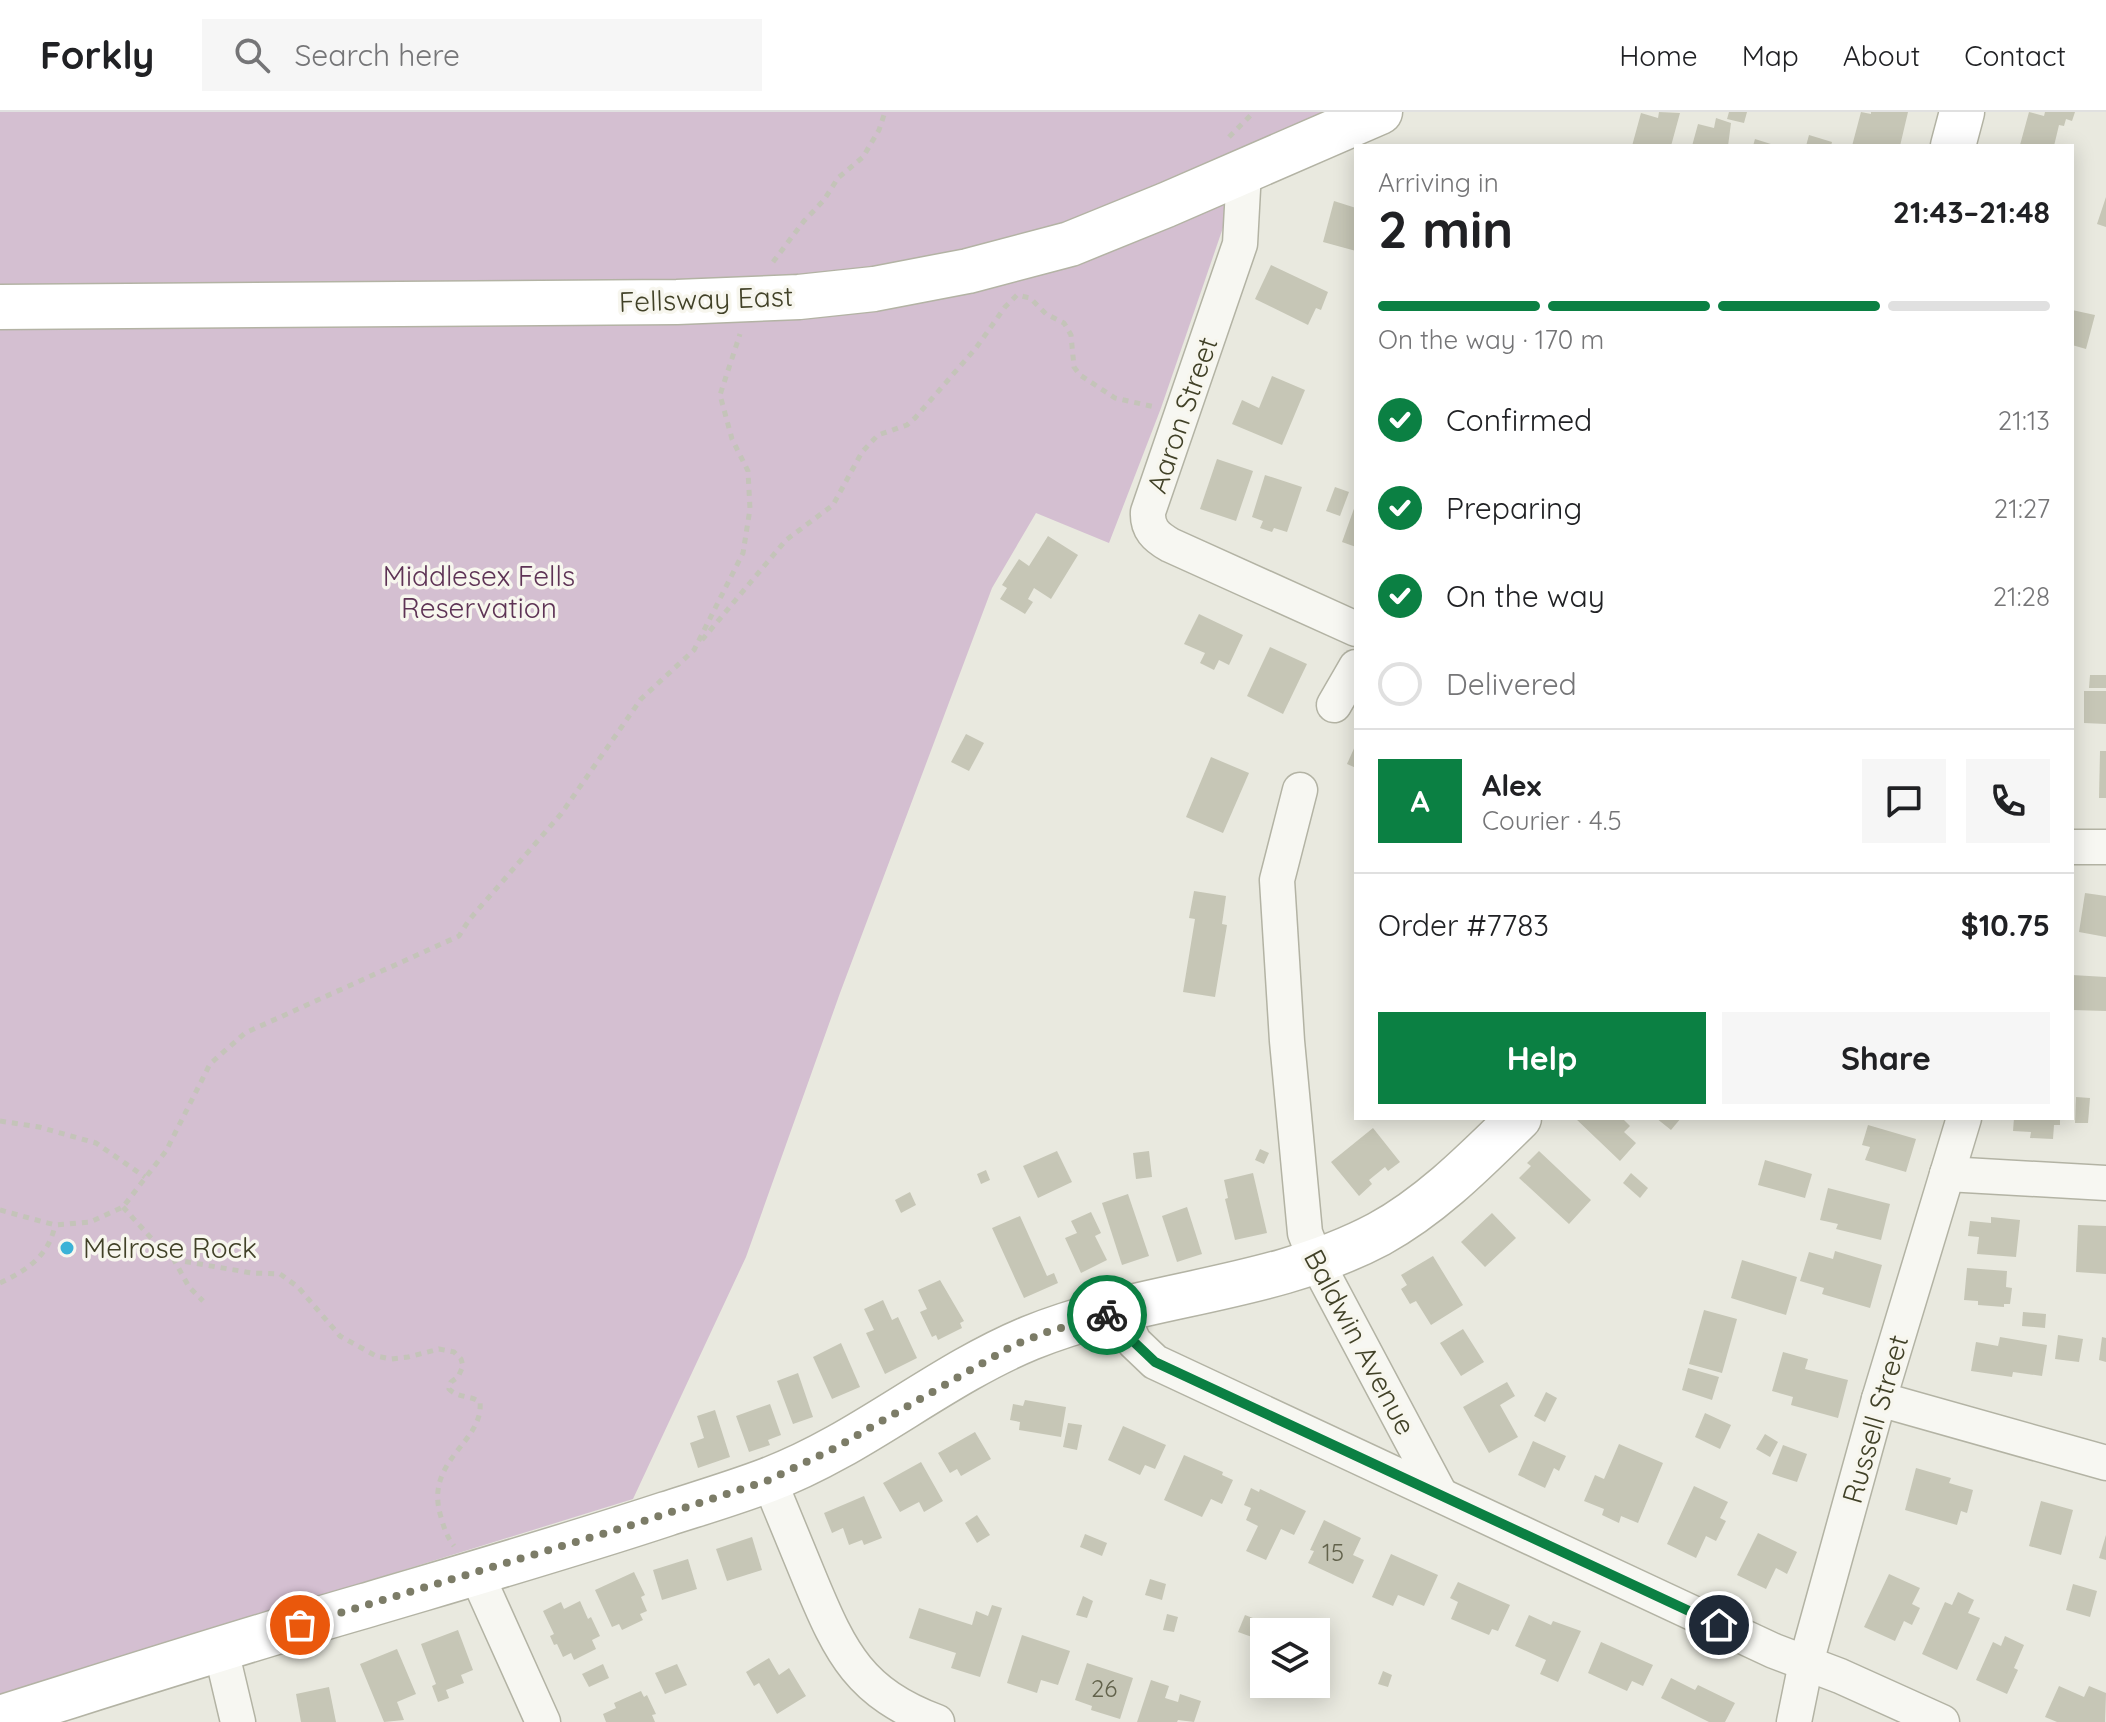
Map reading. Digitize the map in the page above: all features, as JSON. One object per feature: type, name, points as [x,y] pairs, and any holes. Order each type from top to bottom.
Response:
[{"type":"main road","name":"Fellsway East","points":[[0,307],[747,300],[874,289],[968,271],[1070,244],[1380,112]]},
{"type":"main road","points":[[1954,144],[1962,112]]},
{"type":"main road","points":[[0,1718],[769,1480],[845,1442],[1014,1345],[1065,1326],[1120,1311],[1268,1276],[1316,1261],[1377,1235],[1425,1204],[1517,1120]]},
{"type":"street","name":"Aaron Street","points":[[1244,171],[1241,241],[1148,512],[1149,526],[1154,534],[1170,545],[1354,628]]},
{"type":"street","points":[[1334,705],[1354,670]]},
{"type":"street","name":"Baldwin Avenue","points":[[1300,790],[1277,880],[1287,1041],[1305,1233],[1316,1261],[1440,1494]]},
{"type":"street","points":[[2074,847],[2106,847]]},
{"type":"street","name":"Russell Street","points":[[1794,1722],[1806,1663],[1879,1399],[1963,1120]]},
{"type":"street","points":[[1947,1174],[2106,1183]]},
{"type":"street","points":[[1120,1311],[1134,1342],[1155,1362],[1774,1651],[1942,1722]]},
{"type":"street","points":[[1879,1399],[2106,1463]]},
{"type":"street","points":[[769,1480],[832,1631],[848,1659],[880,1692],[907,1709],[937,1722]]},
{"type":"street","points":[[476,1573],[543,1722]]},
{"type":"street","points":[[221,1650],[238,1722]]},
{"type":"path","points":[[694,650],[743,553],[750,509],[748,471],[732,439],[720,395],[738,344],[747,300],[763,271],[824,200],[838,178],[863,157],[879,130],[885,112]]},
{"type":"path","points":[[0,1210],[55,1225],[90,1222],[123,1207],[166,1151],[210,1064],[245,1033],[459,936],[469,920],[561,814],[641,699],[694,650],[786,540],[833,505],[862,452],[878,435],[907,425],[915,418],[1017,295],[1025,295],[1046,314],[1064,323],[1071,335],[1074,367],[1080,375],[1115,398],[1181,416]]},
{"type":"path","points":[[0,1121],[39,1127],[96,1143],[145,1177]]},
{"type":"path","points":[[123,1207],[147,1235],[173,1257],[189,1287],[203,1301]]},
{"type":"path","points":[[0,1283],[29,1269],[52,1242],[55,1225]]},
{"type":"path","points":[[173,1257],[252,1273],[280,1274],[298,1287],[340,1336],[376,1356],[399,1358],[439,1349],[454,1352],[461,1359],[463,1366],[449,1389],[456,1396],[474,1398],[480,1402],[481,1409],[441,1474],[438,1507],[447,1536],[476,1573]]},
{"type":"green space","name":"Middlesex Fells Reservation","points":[[0,112],[1340,112],[1249,152],[1161,408],[1109,543],[1036,513],[992,588],[840,993],[746,1257],[633,1499],[0,1695]]},
{"type":"building","points":[[1659,112],[1680,113],[1672,144],[1633,144],[1641,113],[1658,118]]},
{"type":"building","points":[[1729,112],[1747,112],[1744,123],[1727,119]]},
{"type":"building","points":[[1861,112],[1908,112],[1900,144],[1853,144]]},
{"type":"building","points":[[2029,112],[2044,116],[2045,112],[2075,112],[2072,121],[2066,119],[2064,126],[2059,125],[2054,144],[2020,144]]},
{"type":"building","points":[[1716,118],[1731,123],[1728,144],[1693,144],[1698,124],[1714,128]]},
{"type":"building","points":[[1809,135],[1832,142],[1832,144],[1807,144]]},
{"type":"building","points":[[1755,139],[1771,144],[1754,144]]},
{"type":"building","points":[[2106,197],[2106,227],[2097,224]]},
{"type":"building","points":[[1334,201],[1354,207],[1354,250],[1323,242]]},
{"type":"building","points":[[1271,265],[1328,292],[1321,310],[1316,308],[1308,325],[1255,299]]},
{"type":"building","points":[[2074,310],[2095,315],[2086,349],[2074,346]]},
{"type":"building","points":[[1272,376],[1305,390],[1282,445],[1232,424],[1242,400],[1259,408]]},
{"type":"building","points":[[1217,459],[1253,471],[1236,521],[1200,509]]},
{"type":"building","points":[[1265,475],[1302,487],[1287,532],[1260,528],[1263,521],[1252,517]]},
{"type":"building","points":[[1335,487],[1349,492],[1340,516],[1326,511]]},
{"type":"building","points":[[1354,509],[1354,546],[1342,542]]},
{"type":"building","points":[[1048,536],[1078,555],[1051,599],[1034,588],[1028,599],[1033,602],[1025,614],[1000,599],[1007,588],[1002,585],[1019,559],[1029,566]]},
{"type":"building","points":[[1199,614],[1243,635],[1229,665],[1219,660],[1214,670],[1200,663],[1205,653],[1184,644]]},
{"type":"building","points":[[1270,647],[1307,664],[1283,714],[1247,696]]},
{"type":"building","points":[[2090,675],[2106,675],[2106,688],[2089,688]]},
{"type":"building","points":[[2084,691],[2106,691],[2106,724],[2084,723]]},
{"type":"building","points":[[966,734],[984,743],[969,771],[951,762]]},
{"type":"building","points":[[1354,748],[1354,767],[1347,764]]},
{"type":"building","points":[[2100,751],[2106,751],[2106,798],[2099,798]]},
{"type":"building","points":[[1211,757],[1249,773],[1223,833],[1186,817]]},
{"type":"building","points":[[1194,891],[1226,896],[1222,924],[1227,925],[1215,997],[1183,992],[1195,919],[1189,918]]},
{"type":"building","points":[[2085,893],[2106,896],[2106,937],[2079,932]]},
{"type":"building","points":[[2074,975],[2106,977],[2106,1011],[2074,1010]]},
{"type":"building","points":[[2076,1097],[2090,1098],[2088,1123],[2075,1123]]},
{"type":"building","points":[[1577,1120],[1624,1120],[1630,1126],[1624,1132],[1636,1143],[1620,1161]]},
{"type":"building","points":[[1658,1120],[1679,1120],[1671,1130]]},
{"type":"building","points":[[2014,1120],[2060,1120],[2060,1125],[2054,1125],[2053,1139],[2030,1138],[2031,1132],[2013,1131]]},
{"type":"building","points":[[1868,1125],[1916,1139],[1906,1172],[1865,1160],[1870,1147],[1862,1145]]},
{"type":"building","points":[[1373,1128],[1400,1162],[1388,1171],[1385,1167],[1369,1180],[1372,1184],[1359,1196],[1331,1162]]},
{"type":"building","points":[[1260,1149],[1269,1153],[1264,1164],[1255,1160]]},
{"type":"building","points":[[1057,1151],[1072,1182],[1038,1198],[1023,1166]]},
{"type":"building","points":[[1149,1151],[1152,1177],[1136,1179],[1133,1153]]},
{"type":"building","points":[[1539,1151],[1591,1200],[1569,1224],[1519,1178],[1531,1166],[1527,1163]]},
{"type":"building","points":[[1765,1160],[1812,1174],[1805,1198],[1758,1185]]},
{"type":"building","points":[[986,1170],[990,1180],[981,1184],[977,1174]]},
{"type":"building","points":[[1253,1173],[1267,1233],[1235,1240],[1225,1199],[1228,1198],[1224,1180]]},
{"type":"building","points":[[1631,1173],[1648,1188],[1640,1198],[1623,1183]]},
{"type":"building","points":[[1828,1188],[1890,1204],[1881,1240],[1836,1229],[1838,1224],[1820,1220]]},
{"type":"building","points":[[910,1192],[916,1205],[901,1213],[895,1200]]},
{"type":"building","points":[[1128,1194],[1149,1256],[1122,1265],[1102,1203]]},
{"type":"building","points":[[1187,1207],[1202,1254],[1177,1262],[1162,1216]]},
{"type":"building","points":[[1091,1212],[1101,1233],[1095,1236],[1107,1260],[1081,1273],[1065,1238],[1077,1233],[1071,1221]]},
{"type":"building","points":[[1492,1213],[1516,1238],[1485,1267],[1461,1242]]},
{"type":"building","points":[[1020,1216],[1047,1276],[1054,1273],[1058,1283],[1024,1298],[992,1228]]},
{"type":"building","points":[[1991,1217],[2020,1220],[2016,1257],[1977,1254],[1979,1237],[1968,1236],[1970,1221],[1991,1223]]},
{"type":"building","points":[[2078,1225],[2106,1226],[2106,1274],[2076,1272]]},
{"type":"building","points":[[1835,1251],[1882,1265],[1870,1308],[1822,1294],[1824,1288],[1800,1281],[1809,1252],[1833,1259]]},
{"type":"building","points":[[1433,1256],[1463,1305],[1431,1325],[1416,1301],[1410,1304],[1401,1289],[1407,1285],[1401,1275]]},
{"type":"building","points":[[1742,1260],[1797,1277],[1786,1315],[1731,1298]]},
{"type":"building","points":[[1967,1268],[2007,1271],[2006,1287],[2012,1288],[2010,1304],[2004,1304],[2004,1307],[1978,1305],[1978,1301],[1964,1300]]},
{"type":"building","points":[[940,1280],[964,1321],[960,1323],[962,1328],[938,1340],[936,1335],[932,1337],[920,1312],[927,1309],[918,1290]]},
{"type":"building","points":[[883,1300],[892,1320],[898,1317],[917,1358],[885,1374],[866,1333],[874,1330],[864,1309]]},
{"type":"building","points":[[1704,1310],[1737,1319],[1722,1373],[1689,1364]]},
{"type":"building","points":[[2023,1312],[2046,1314],[2045,1328],[2022,1326]]},
{"type":"building","points":[[1463,1329],[1484,1362],[1461,1376],[1440,1343]]},
{"type":"building","points":[[2058,1335],[2083,1339],[2079,1362],[2055,1359]]},
{"type":"building","points":[[2000,1337],[2047,1345],[2042,1376],[2013,1372],[2012,1377],[1971,1371],[1976,1342],[1998,1346]]},
{"type":"building","points":[[2102,1337],[2106,1338],[2106,1362],[2099,1360]]},
{"type":"building","points":[[841,1343],[860,1387],[832,1399],[813,1357]]},
{"type":"building","points":[[1783,1352],[1808,1359],[1805,1369],[1848,1380],[1838,1418],[1791,1405],[1793,1397],[1772,1391]]},
{"type":"building","points":[[1688,1368],[1719,1377],[1712,1400],[1682,1390]]},
{"type":"building","points":[[798,1373],[813,1417],[793,1424],[777,1381]]},
{"type":"building","points":[[1507,1382],[1515,1396],[1500,1405],[1518,1437],[1489,1453],[1463,1407]]},
{"type":"building","points":[[1546,1392],[1557,1398],[1545,1422],[1534,1416]]},
{"type":"building","points":[[1025,1400],[1066,1407],[1061,1437],[1019,1430],[1020,1422],[1010,1420],[1013,1404],[1023,1406]]},
{"type":"building","points":[[770,1404],[781,1435],[768,1440],[770,1445],[749,1452],[736,1416]]},
{"type":"building","points":[[715,1410],[730,1457],[698,1468],[690,1443],[704,1438],[697,1416]]},
{"type":"building","points":[[1705,1413],[1731,1425],[1720,1449],[1695,1437]]},
{"type":"building","points":[[1068,1423],[1082,1425],[1077,1450],[1063,1447]]},
{"type":"building","points":[[1123,1426],[1166,1445],[1155,1469],[1145,1465],[1140,1475],[1108,1460]]},
{"type":"building","points":[[975,1432],[991,1459],[961,1476],[957,1469],[950,1473],[938,1453]]},
{"type":"building","points":[[1765,1434],[1778,1442],[1770,1457],[1756,1449]]},
{"type":"building","points":[[1533,1441],[1566,1456],[1559,1471],[1554,1468],[1545,1488],[1518,1475]]},
{"type":"building","points":[[1619,1444],[1663,1463],[1638,1523],[1621,1516],[1619,1523],[1602,1515],[1604,1509],[1584,1501],[1595,1475],[1604,1479]]},
{"type":"building","points":[[1783,1445],[1807,1454],[1797,1482],[1772,1474]]},
{"type":"building","points":[[1184,1455],[1223,1472],[1222,1475],[1233,1480],[1222,1504],[1211,1499],[1202,1517],[1164,1500]]},
{"type":"building","points":[[921,1462],[943,1501],[924,1512],[919,1502],[900,1512],[883,1483]]},
{"type":"building","points":[[1916,1468],[1951,1478],[1949,1483],[1973,1490],[1967,1513],[1961,1511],[1957,1525],[1905,1510]]},
{"type":"building","points":[[1694,1486],[1728,1502],[1720,1518],[1726,1521],[1716,1541],[1706,1536],[1696,1558],[1667,1544]]},
{"type":"building","points":[[1251,1488],[1259,1492],[1260,1489],[1306,1511],[1294,1535],[1281,1529],[1266,1560],[1246,1551],[1258,1526],[1246,1520],[1251,1508],[1244,1505]]},
{"type":"building","points":[[864,1496],[882,1538],[864,1545],[862,1540],[849,1545],[843,1528],[832,1533],[824,1513]]},
{"type":"building","points":[[2041,1501],[2073,1510],[2061,1555],[2029,1546]]},
{"type":"building","points":[[977,1515],[990,1535],[977,1543],[965,1523]]},
{"type":"building","points":[[1324,1520],[1361,1538],[1353,1555],[1364,1560],[1353,1584],[1308,1563],[1314,1551],[1310,1550]]},
{"type":"building","points":[[1758,1533],[1797,1552],[1787,1574],[1776,1568],[1766,1589],[1737,1575]]},
{"type":"building","points":[[1085,1534],[1107,1543],[1102,1556],[1080,1547]]},
{"type":"building","points":[[2106,1535],[2106,1560],[2099,1558]]},
{"type":"building","points":[[752,1537],[762,1570],[727,1581],[716,1549]]},
{"type":"building","points":[[1391,1554],[1438,1575],[1424,1606],[1398,1595],[1393,1606],[1372,1597]]},
{"type":"building","points":[[688,1559],[697,1589],[662,1600],[653,1570]]},
{"type":"building","points":[[634,1572],[645,1595],[641,1597],[647,1611],[640,1614],[643,1620],[622,1630],[619,1624],[612,1627],[595,1590]]},
{"type":"building","points":[[1889,1574],[1920,1588],[1912,1604],[1920,1608],[1912,1625],[1904,1621],[1895,1641],[1864,1627]]},
{"type":"building","points":[[1150,1579],[1166,1584],[1162,1600],[1145,1595]]},
{"type":"building","points":[[1458,1582],[1510,1605],[1498,1631],[1492,1629],[1489,1635],[1451,1619],[1458,1602],[1450,1598]]},
{"type":"building","points":[[2073,1584],[2097,1591],[2090,1617],[2066,1610]]},
{"type":"building","points":[[1958,1592],[1974,1600],[1968,1613],[1980,1618],[1957,1670],[1922,1654],[1945,1602],[1952,1605]]},
{"type":"building","points":[[1083,1596],[1093,1601],[1087,1618],[1076,1615]]},
{"type":"building","points":[[580,1601],[600,1636],[592,1640],[596,1649],[574,1660],[571,1653],[563,1657],[557,1644],[554,1645],[550,1636],[554,1634],[543,1611],[561,1602],[564,1609]]},
{"type":"building","points":[[992,1605],[1002,1608],[980,1677],[951,1668],[956,1653],[909,1638],[919,1608],[972,1625],[976,1611],[988,1616]]},
{"type":"building","points":[[1167,1614],[1178,1617],[1174,1632],[1163,1630]]},
{"type":"building","points":[[1245,1615],[1253,1618],[1250,1618],[1250,1636],[1238,1632]]},
{"type":"building","points":[[1529,1615],[1551,1625],[1553,1621],[1581,1631],[1558,1682],[1540,1674],[1546,1660],[1515,1646]]},
{"type":"building","points":[[458,1630],[473,1670],[461,1675],[464,1683],[446,1690],[449,1698],[438,1702],[432,1686],[436,1684],[421,1644]]},
{"type":"building","points":[[1022,1635],[1070,1651],[1058,1685],[1041,1680],[1037,1693],[1007,1683]]},
{"type":"building","points":[[2005,1636],[2024,1645],[2014,1668],[2018,1670],[2007,1694],[1976,1680],[1993,1642],[2001,1646]]},
{"type":"building","points":[[1601,1642],[1653,1665],[1643,1686],[1632,1681],[1627,1691],[1588,1673]]},
{"type":"building","points":[[397,1649],[416,1694],[397,1702],[404,1720],[384,1722],[360,1664]]},
{"type":"building","points":[[769,1658],[779,1675],[789,1668],[806,1696],[777,1714],[759,1683],[754,1686],[746,1672]]},
{"type":"building","points":[[1087,1663],[1133,1678],[1120,1719],[1091,1710],[1092,1706],[1075,1700]]},
{"type":"building","points":[[603,1664],[609,1678],[589,1687],[582,1674]]},
{"type":"building","points":[[677,1664],[687,1685],[665,1694],[655,1673]]},
{"type":"building","points":[[1383,1671],[1392,1675],[1388,1687],[1378,1684]]},
{"type":"building","points":[[1671,1678],[1695,1690],[1698,1685],[1735,1703],[1725,1722],[1709,1722],[1661,1698]]},
{"type":"building","points":[[1151,1680],[1169,1686],[1165,1698],[1178,1702],[1180,1694],[1201,1701],[1194,1722],[1137,1722]]},
{"type":"building","points":[[2059,1686],[2084,1697],[2089,1686],[2106,1693],[2105,1722],[2057,1722],[2045,1717]]},
{"type":"building","points":[[329,1687],[336,1722],[301,1722],[296,1694]]},
{"type":"building","points":[[641,1691],[644,1697],[647,1695],[656,1714],[652,1715],[655,1722],[606,1722],[603,1714],[616,1708],[614,1703]]},
{"type":"way so far","points":[[300,1625],[632,1525],[769,1480],[814,1460],[1014,1345],[1107,1315]]},
{"type":"place","name":"Melrose Rock","points":[[67,1248]]},
{"type":"route","points":[[1107,1315],[1120,1311],[1139,1350],[1155,1362],[1719,1625]]}]
